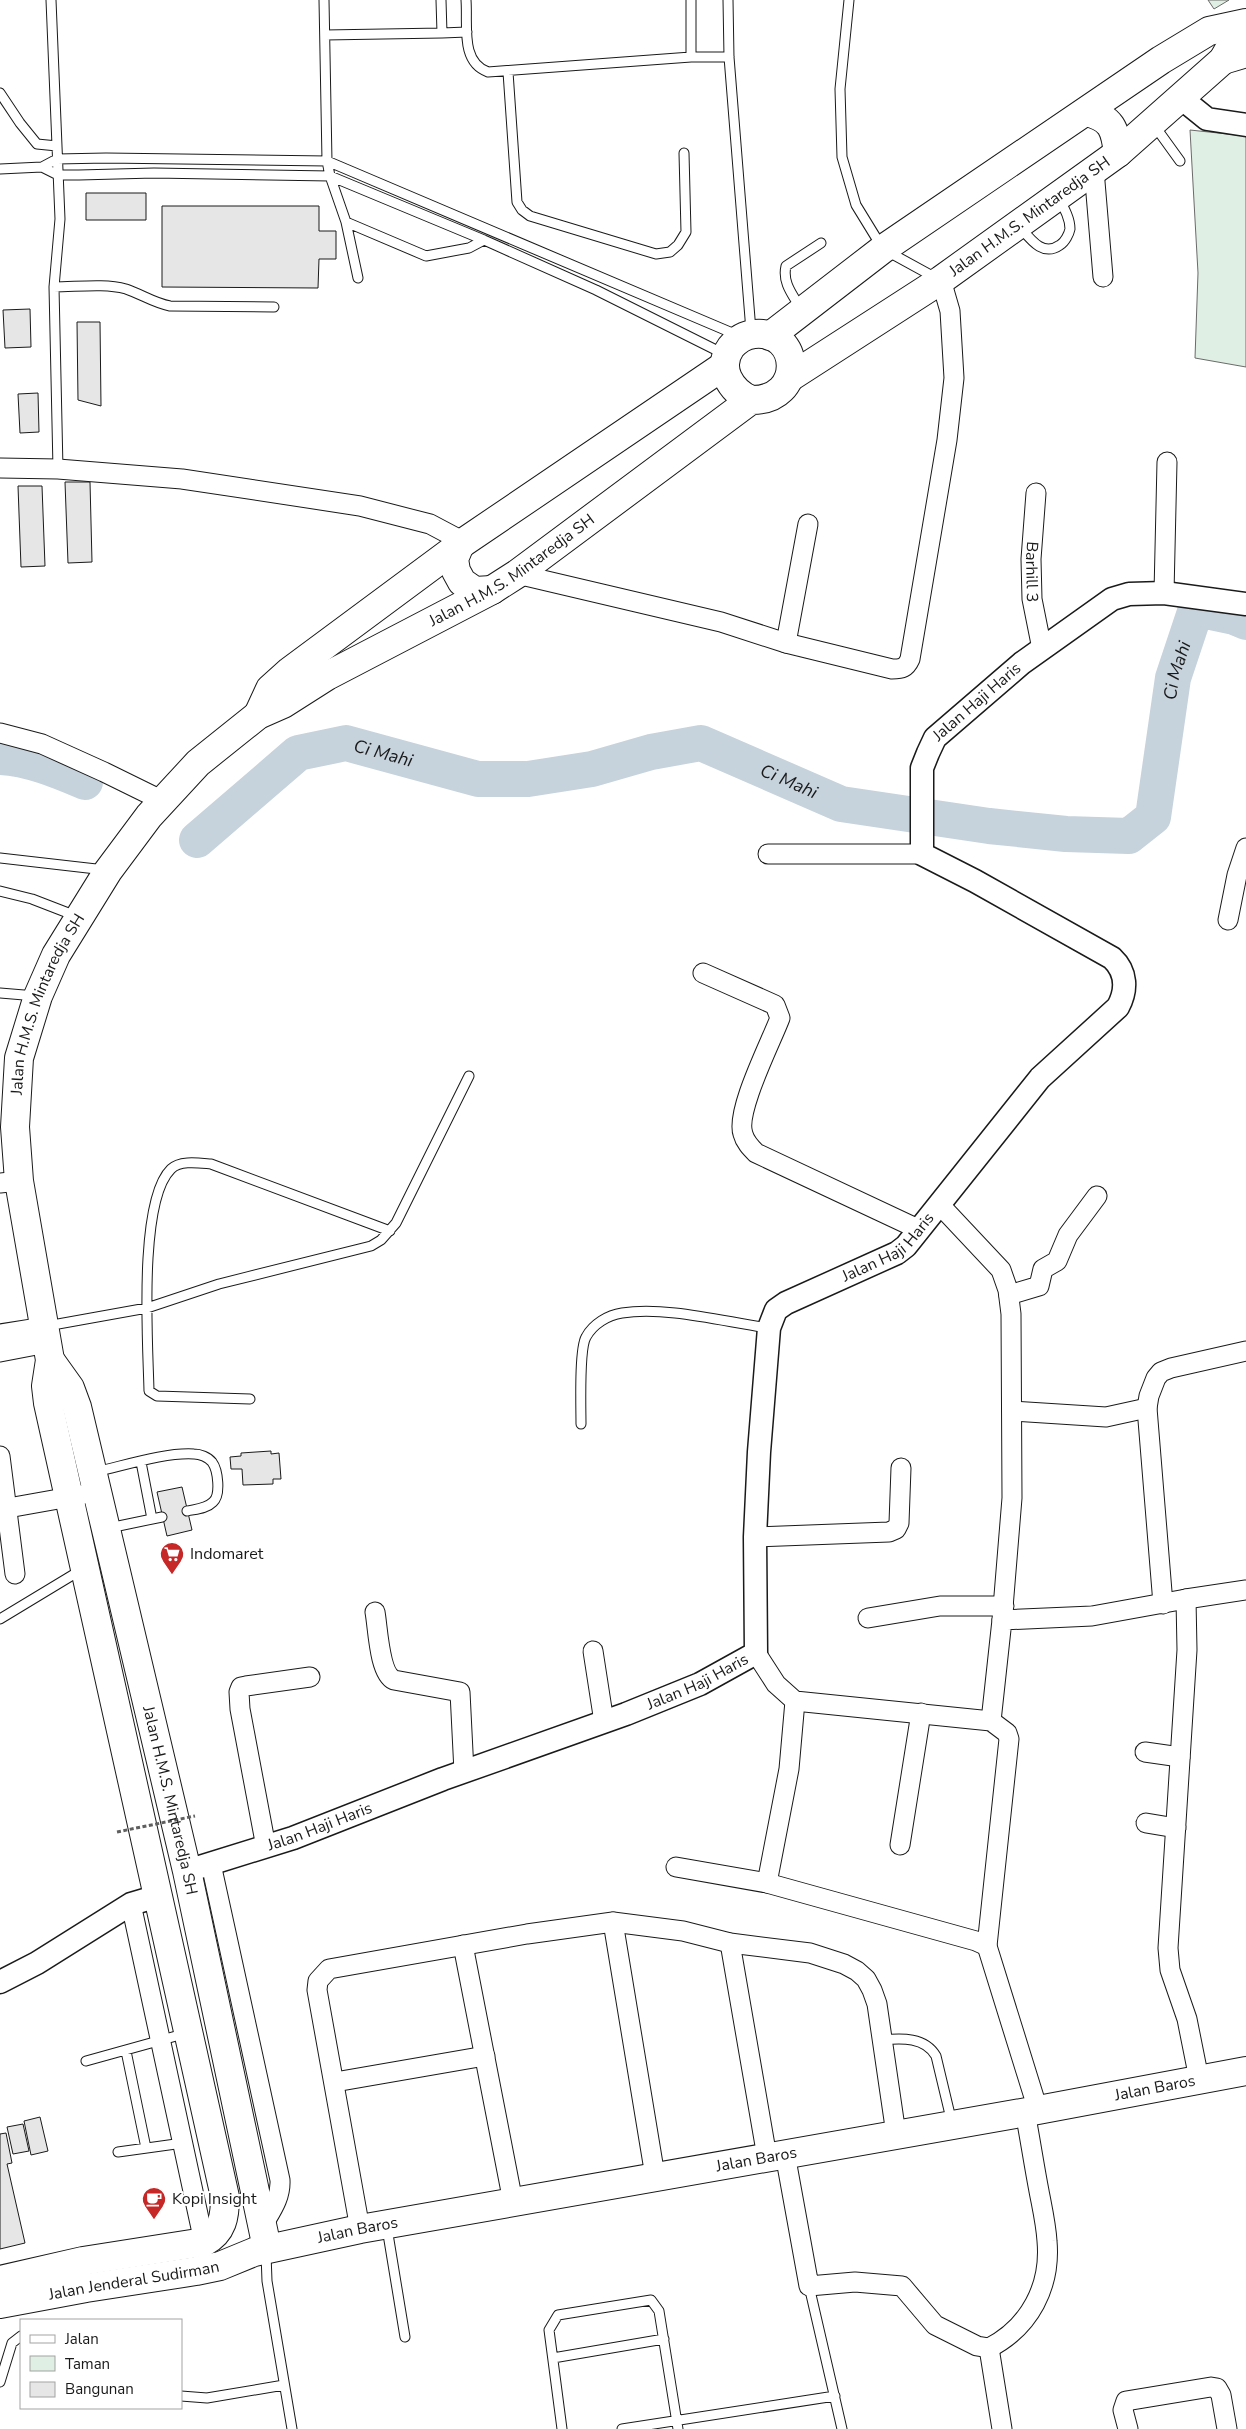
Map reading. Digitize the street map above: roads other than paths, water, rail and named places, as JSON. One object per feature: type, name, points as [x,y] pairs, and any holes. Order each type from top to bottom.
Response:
[{"type":"main road","name":"Jalan H.M.S. Mintaredja SH","points":[[258,715],[270,689],[290,670],[461,544],[743,345],[802,311],[882,249],[1161,60],[1209,31],[1244,24],[1235,56],[1181,98],[1118,154],[941,280],[790,378],[783,389],[774,396],[763,400],[751,400],[517,574],[492,590],[327,676],[283,704],[258,715],[198,763],[163,801],[108,871],[56,955],[38,996],[19,1058],[10,1182],[47,1343],[70,1388],[105,1528],[199,1868],[265,2237]]},
{"type":"main road","points":[[1086,112],[1101,115],[1112,127],[1116,136],[1118,154]]},
{"type":"main road","points":[[751,400],[740,395],[726,377],[743,345],[786,348],[790,358],[790,378]]},
{"type":"main road","points":[[461,544],[454,559],[456,571],[462,582],[475,591],[492,590]]},
{"type":"main road","name":"Jalan H.M.S. Mintaredja SH","points":[[47,1343],[46,1386],[48,1403],[224,2196],[225,2209],[220,2230],[215,2237],[204,2242]]},
{"type":"main road","name":"Jalan Baros","points":[[265,2237],[373,2227],[1032,2111],[1246,2071]]},
{"type":"main road","points":[[214,2152],[236,2183],[243,2218],[252,2236],[265,2237]]},
{"type":"main road","name":"Jalan Jenderal Sudirman","points":[[0,2304],[45,2283],[196,2271],[220,2266],[265,2237]]},
{"type":"main road","points":[[0,2280],[45,2283],[83,2261],[204,2242]]},
{"type":"street","points":[[1181,98],[1207,119],[1246,125]]},
{"type":"street","points":[[1094,170],[1103,277]]},
{"type":"street","points":[[517,574],[721,622],[786,643],[892,669],[901,669],[910,659],[947,440],[954,378],[950,311],[941,280]]},
{"type":"street","points":[[1164,593],[1167,462]]},
{"type":"street","points":[[0,468],[58,469],[182,479],[360,506],[430,524],[461,544]]},
{"type":"street","name":"Barhill 3","points":[[1036,493],[1031,559],[1032,591],[1042,649]]},
{"type":"street","points":[[786,643],[808,524]]},
{"type":"street","name":"Jalan Haji Haris","points":[[199,1868],[293,1838],[464,1772],[604,1722],[700,1684],[756,1653],[755,1538],[759,1452],[770,1328],[776,1310],[786,1303],[897,1253],[906,1246],[1040,1078],[1118,1007],[1125,987],[1121,969],[1112,958],[976,881],[922,845],[922,768],[936,738],[1042,649],[1112,599],[1129,594],[1164,593],[1246,604]]},
{"type":"street","points":[[0,733],[42,744],[163,801]]},
{"type":"street","points":[[768,854],[922,845]]},
{"type":"street","points":[[1228,920],[1237,875],[1246,848]]},
{"type":"street","points":[[704,973],[775,1005],[779,1012],[780,1018],[742,1112],[742,1133],[750,1146],[756,1153],[918,1229]]},
{"type":"street","points":[[1009,1294],[1039,1286],[1043,1269],[1057,1261],[1068,1235],[1097,1196]]},
{"type":"street","points":[[939,1204],[1000,1270],[1009,1294],[1011,1314],[1012,1498],[1003,1613],[991,1721]]},
{"type":"street","points":[[0,1334],[47,1343]]},
{"type":"street","points":[[0,1352],[47,1343]]},
{"type":"street","points":[[1163,1604],[1147,1408],[1151,1387],[1161,1372],[1171,1368],[1246,1351]]},
{"type":"street","points":[[1012,1411],[1106,1417],[1147,1408]]},
{"type":"street","points":[[0,1456],[15,1574]]},
{"type":"street","points":[[755,1538],[889,1532],[896,1530],[900,1514],[902,1468]]},
{"type":"street","points":[[8,1508],[68,1498],[94,1482]]},
{"type":"street","points":[[868,1618],[940,1606],[1003,1613],[1092,1616],[1246,1590]]},
{"type":"street","points":[[1186,1599],[1187,1650],[1168,1948],[1170,1970],[1187,2019],[1199,2079]]},
{"type":"street","points":[[375,1612],[383,1666],[388,1676],[394,1680],[460,1692],[464,1772]]},
{"type":"street","points":[[593,1651],[604,1722]]},
{"type":"street","points":[[730,1943],[776,2155],[809,2286],[856,2282],[902,2286],[936,2325],[977,2346],[989,2348],[1006,2339],[1026,2317],[1042,2290],[1047,2268],[1047,2240],[1032,2111],[987,1946],[1009,1739],[1007,1732],[991,1721],[795,1701],[776,1684],[756,1653]]},
{"type":"street","points":[[266,1846],[240,1709],[239,1692],[241,1688],[246,1686],[310,1677]]},
{"type":"street","points":[[767,1883],[789,1769],[795,1701]]},
{"type":"street","points":[[900,1845],[921,1713]]},
{"type":"street","points":[[1145,1752],[1180,1757]]},
{"type":"street","points":[[1146,1823],[1176,1828]]},
{"type":"street","points":[[676,1867],[767,1883],[976,1941],[987,1946]]},
{"type":"street","points":[[0,1982],[37,1963],[132,1904],[158,1896]]},
{"type":"street","points":[[132,1904],[204,2242]]},
{"type":"street","points":[[613,1922],[655,2176]]},
{"type":"street","points":[[373,2227],[335,2082],[318,1990],[318,1981],[329,1969],[346,1965],[613,1922],[683,1931],[730,1943],[810,1953],[844,1964],[857,1971],[866,1979],[872,1990],[877,2004],[896,2134]]},
{"type":"street","points":[[463,1945],[513,2202]]},
{"type":"street","points":[[335,2082],[485,2056]]},
{"type":"street","points":[[989,2348],[1002,2429]]},
{"type":"street","points":[[1128,2429],[1123,2410],[1126,2401],[1211,2387],[1217,2388],[1221,2395],[1227,2429]]},
{"type":"lane","points":[[51,0],[60,219],[54,287],[58,469]]},
{"type":"lane","points":[[324,0],[327,161],[330,176],[346,222],[358,278]]},
{"type":"lane","points":[[441,0],[442,33]]},
{"type":"lane","points":[[466,0],[467,48],[478,68],[488,72],[508,72],[691,56],[729,57]]},
{"type":"lane","points":[[691,0],[691,56]]},
{"type":"lane","points":[[728,0],[743,345]]},
{"type":"lane","points":[[849,0],[840,89],[842,157],[856,205],[882,249],[941,280]]},
{"type":"lane","points":[[325,35],[467,32]]},
{"type":"lane","points":[[508,72],[517,202],[522,210],[530,216],[656,254],[670,252],[678,245],[686,232],[684,153]]},
{"type":"lane","points":[[0,93],[20,124],[37,144],[57,146]]},
{"type":"lane","points":[[1152,123],[1180,161]]},
{"type":"lane","points":[[0,169],[42,167],[57,159],[327,161],[517,242],[743,345]]},
{"type":"lane","points":[[42,167],[58,175],[154,173],[330,176],[484,240],[596,290],[743,345]]},
{"type":"lane","points":[[1019,225],[1033,242],[1044,250],[1055,249],[1064,242],[1070,230],[1067,216],[1058,197]]},
{"type":"lane","points":[[346,222],[426,256],[469,248],[484,240]]},
{"type":"lane","points":[[514,253],[517,242]]},
{"type":"lane","points":[[802,311],[786,284],[784,275],[786,266],[821,243]]},
{"type":"lane","points":[[54,287],[98,286],[125,289],[156,303],[170,306],[274,307]]},
{"type":"lane","points":[[0,858],[108,871]]},
{"type":"lane","points":[[0,891],[32,899],[79,918]]},
{"type":"lane","points":[[0,993],[38,996]]},
{"type":"lane","points":[[47,1343],[219,1284],[371,1246],[390,1231],[396,1223],[469,1076]]},
{"type":"lane","points":[[250,1398],[157,1396],[149,1391],[147,1308],[150,1243],[155,1204],[162,1180],[172,1168],[189,1163],[211,1164],[390,1231]]},
{"type":"lane","points":[[581,1424],[581,1375],[585,1338],[600,1321],[621,1313],[653,1311],[770,1328]]},
{"type":"lane","points":[[94,1482],[141,1462],[195,1454],[211,1461],[217,1485],[214,1501],[206,1507],[188,1511]]},
{"type":"lane","points":[[141,1462],[152,1519]]},
{"type":"lane","points":[[105,1528],[162,1517]]},
{"type":"lane","points":[[0,1619],[84,1568]]},
{"type":"lane","points":[[86,2061],[188,2033]]},
{"type":"lane","points":[[882,2040],[911,2039],[931,2048],[936,2056],[952,2124]]},
{"type":"lane","points":[[126,2051],[146,2148]]},
{"type":"lane","points":[[118,2152],[183,2143]]},
{"type":"lane","points":[[373,2227],[406,2336]]},
{"type":"lane","points":[[265,2237],[267,2282],[292,2429]]},
{"type":"lane","points":[[809,2286],[842,2429]]},
{"type":"lane","points":[[562,2429],[549,2330],[558,2315],[651,2300],[660,2311],[678,2425]]},
{"type":"lane","points":[[0,2382],[12,2343],[20,2337]]},
{"type":"lane","points":[[553,2358],[664,2339]]},
{"type":"lane","points":[[182,2396],[207,2398],[284,2385]]},
{"type":"lane","points":[[622,2429],[678,2425],[835,2396]]},
{"type":"waterway","name":"Ci Mahi","points":[[197,840],[298,753],[346,743],[478,779],[528,779],[592,769],[651,752],[701,743],[841,804],[989,826],[1066,834],[1129,836],[1153,817],[1173,678],[1196,609],[1234,617],[1246,622]]},
{"type":"waterway","name":"Ci Mahi","points":[[0,757],[32,762],[85,782]]},
{"type":"place","name":"Indomaret","points":[[172,1575]]},
{"type":"place","name":"Kopi Insight","points":[[154,2220]]}]
